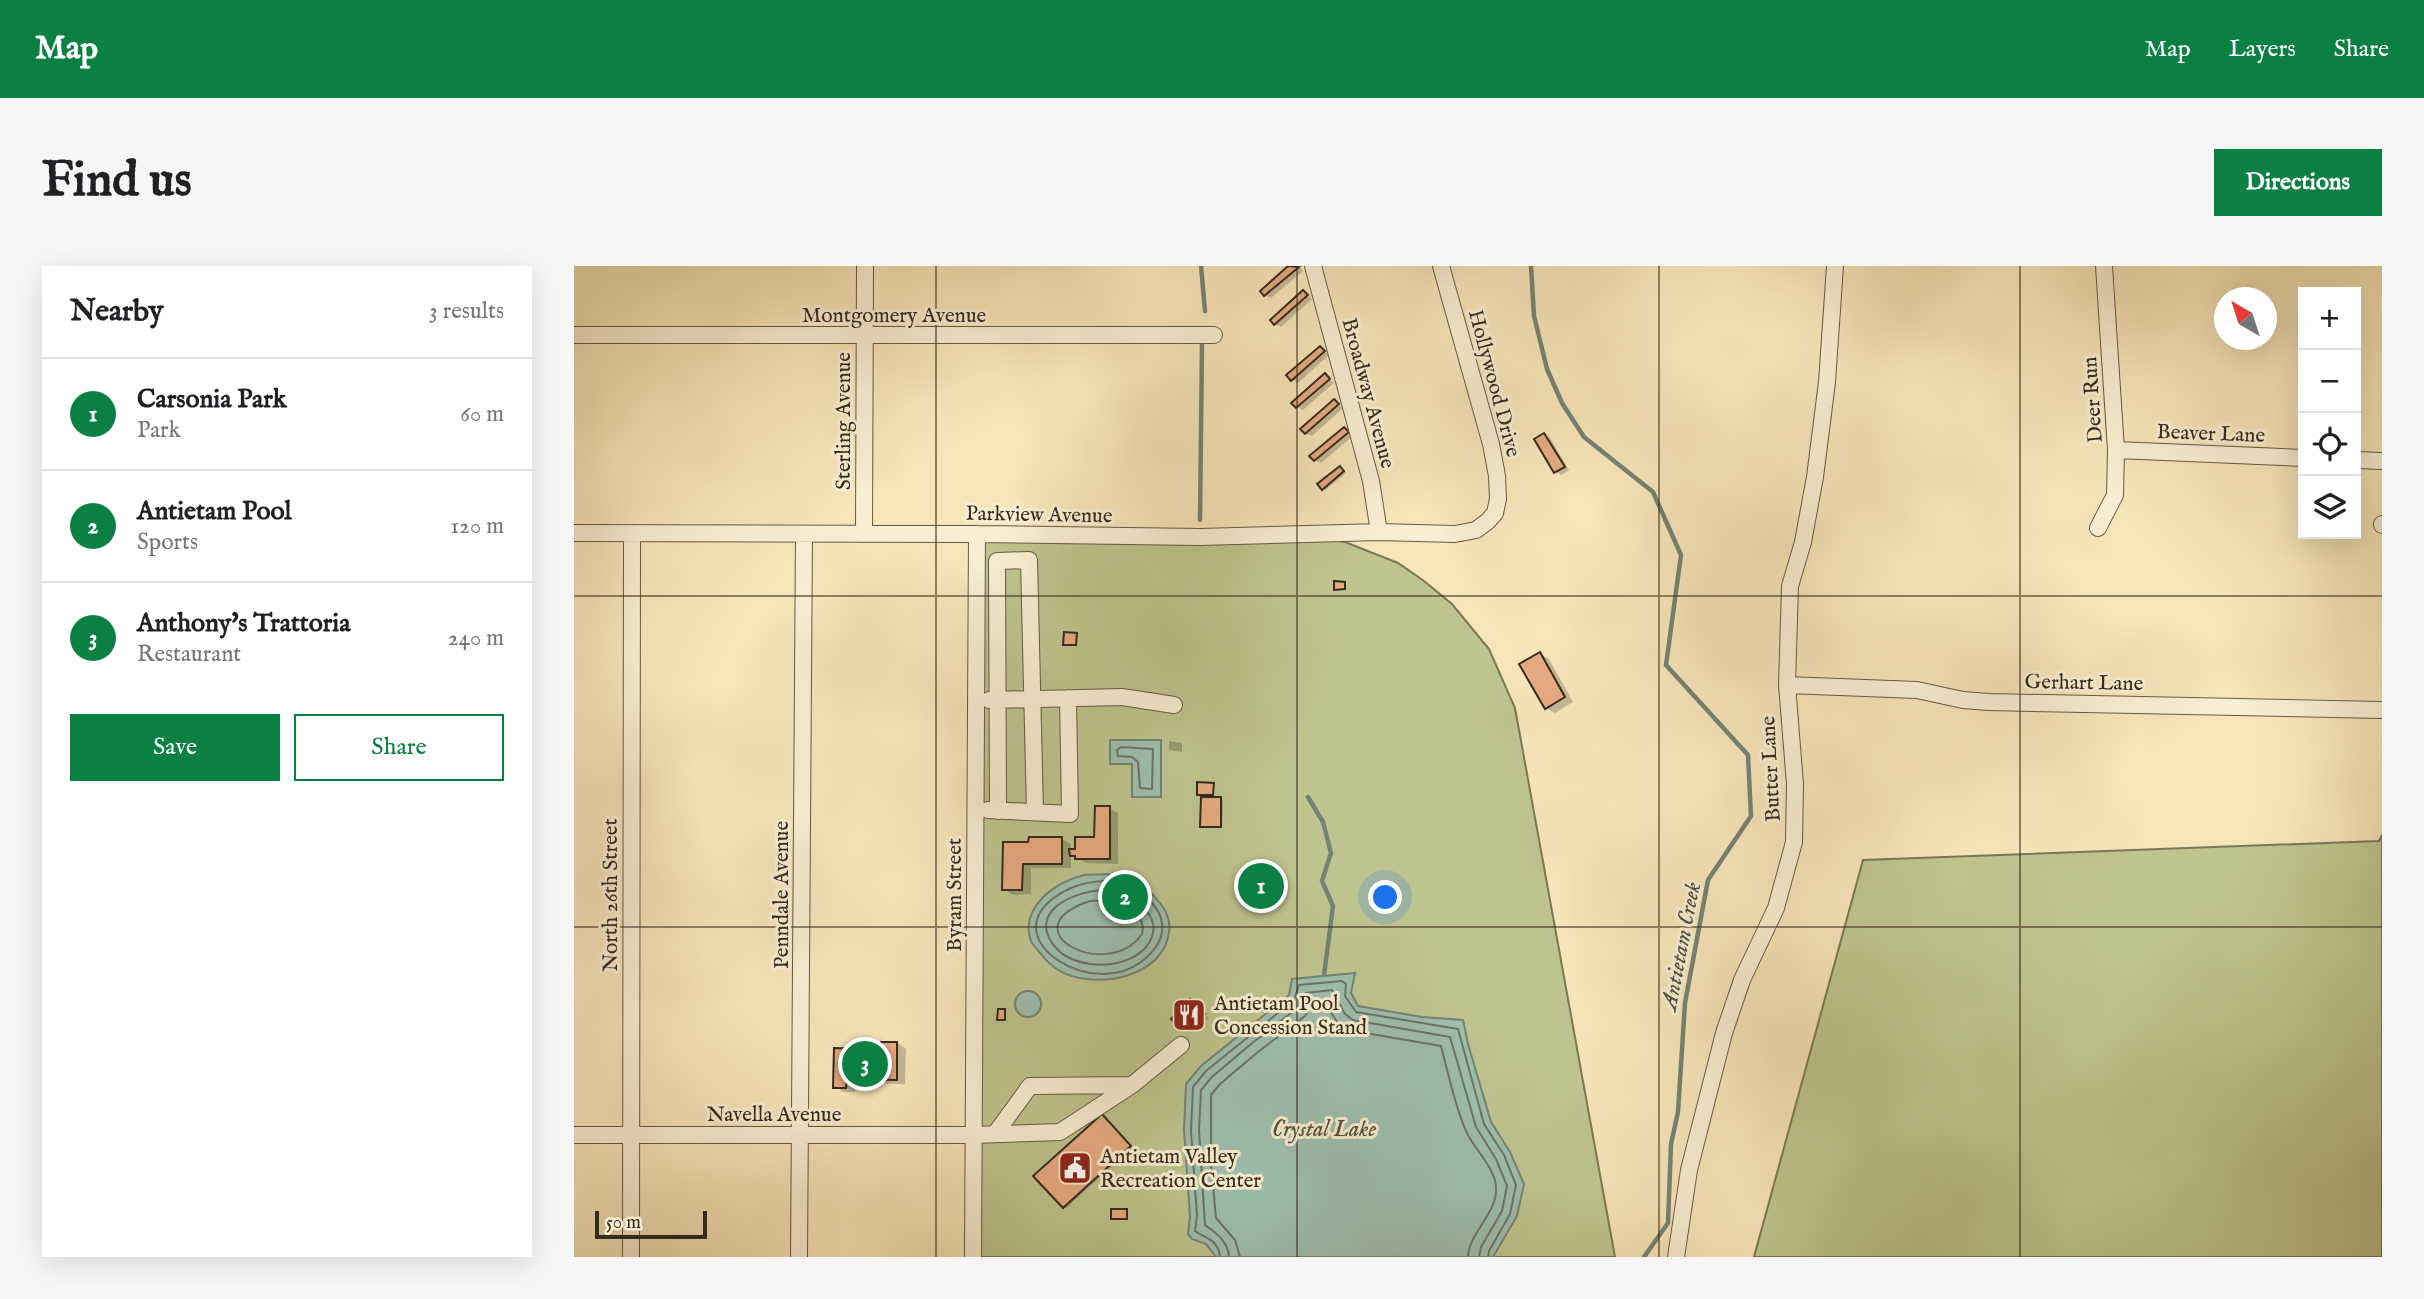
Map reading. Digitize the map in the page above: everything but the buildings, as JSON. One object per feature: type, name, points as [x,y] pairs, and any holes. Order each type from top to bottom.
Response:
[{"type":"street","name":"Sterling Avenue","points":[[864,266],[864,534]]},
{"type":"street","name":"Broadway Avenue","points":[[1313,266],[1371,481],[1379,532]]},
{"type":"street","name":"Hollywood Drive","points":[[1441,266],[1491,444],[1497,475],[1498,499],[1495,513]]},
{"type":"street","name":"Butter Lane","points":[[1676,1256],[1689,1170],[1724,1033],[1742,980],[1776,908],[1794,842],[1795,784],[1787,685],[1790,586],[1815,477],[1827,382],[1835,266]]},
{"type":"street","name":"Deer Run","points":[[2098,527],[2115,495],[2116,450],[2104,266]]},
{"type":"street","name":"Montgomery Avenue","points":[[574,335],[1214,335]]},
{"type":"street","name":"Beaver Lane","points":[[2116,450],[2298,458]]},
{"type":"street","points":[[2361,460],[2382,461]]},
{"type":"street","name":"Parkview Avenue","points":[[574,533],[1200,537],[1379,532],[1455,534],[1476,530],[1495,513]]},
{"type":"street","name":"North 26th Street","points":[[631,1257],[632,534]]},
{"type":"street","name":"Penndale Avenue","points":[[799,1257],[804,534]]},
{"type":"street","name":"Byram Street","points":[[973,1257],[977,534]]},
{"type":"street","points":[[998,811],[997,561],[1029,560],[1035,812]]},
{"type":"street","name":"Gerhart Lane","points":[[1787,685],[1917,690],[1963,700],[1989,702],[2382,710]]},
{"type":"street","points":[[976,701],[1122,697],[1174,705]]},
{"type":"street","points":[[975,810],[1070,814],[1068,698]]},
{"type":"street","name":"Navella Avenue","points":[[574,1135],[974,1135],[1060,1132],[1132,1085],[1181,1045]]},
{"type":"street","points":[[995,1133],[1030,1086],[1132,1085]]},
{"type":"green space","points":[[977,534],[1298,534],[1345,542],[1398,563],[1452,604],[1489,649],[1515,708],[1615,1257],[973,1257]]},
{"type":"green space","points":[[2382,835],[2382,1257],[1754,1257],[1863,860],[2379,841]]},
{"type":"water","points":[[1110,740],[1161,740],[1161,797],[1132,797],[1132,764],[1110,764]]},
{"type":"water","points":[[1106,874],[1126,878],[1148,890],[1165,910],[1169,920],[1169,932],[1159,956],[1138,971],[1112,979],[1079,978],[1055,968],[1033,945],[1029,929],[1030,918],[1042,898],[1062,883],[1084,875]]},
{"type":"water","name":"Crystal Lake","points":[[1355,973],[1351,993],[1358,1006],[1422,1017],[1463,1020],[1491,1122],[1510,1152],[1524,1184],[1517,1216],[1493,1257],[1216,1257],[1206,1244],[1192,1239],[1188,1234],[1190,1216],[1184,1130],[1186,1084],[1201,1066],[1289,995],[1292,979]]},
{"type":"water","points":[[1028,991],[1037,995],[1041,1004],[1037,1013],[1028,1017],[1019,1013],[1015,1004],[1019,995]]},
{"type":"waterway","points":[[1201,266],[1205,311]]},
{"type":"waterway","name":"Antietam Creek","points":[[1531,266],[1534,316],[1547,369],[1562,403],[1584,437],[1653,492],[1681,555],[1666,665],[1748,755],[1751,816],[1708,880],[1685,1003],[1678,1112],[1671,1144],[1668,1223],[1644,1257]]},
{"type":"waterway","points":[[1200,520],[1202,343]]},
{"type":"waterway","points":[[1308,797],[1323,822],[1331,853],[1322,881],[1333,906],[1324,975]]},
{"type":"place","name":"Carsonia Park","points":[[1261,886]]},
{"type":"place","name":"Antietam Pool","points":[[1125,897]]},
{"type":"place","name":"Antietam Pool Concession Stand","points":[[1189,1015]]},
{"type":"place","name":"Anthony's Trattoria","points":[[865,1064]]},
{"type":"place","name":"Antietam Valley Recreation Center","points":[[1075,1168]]}]
